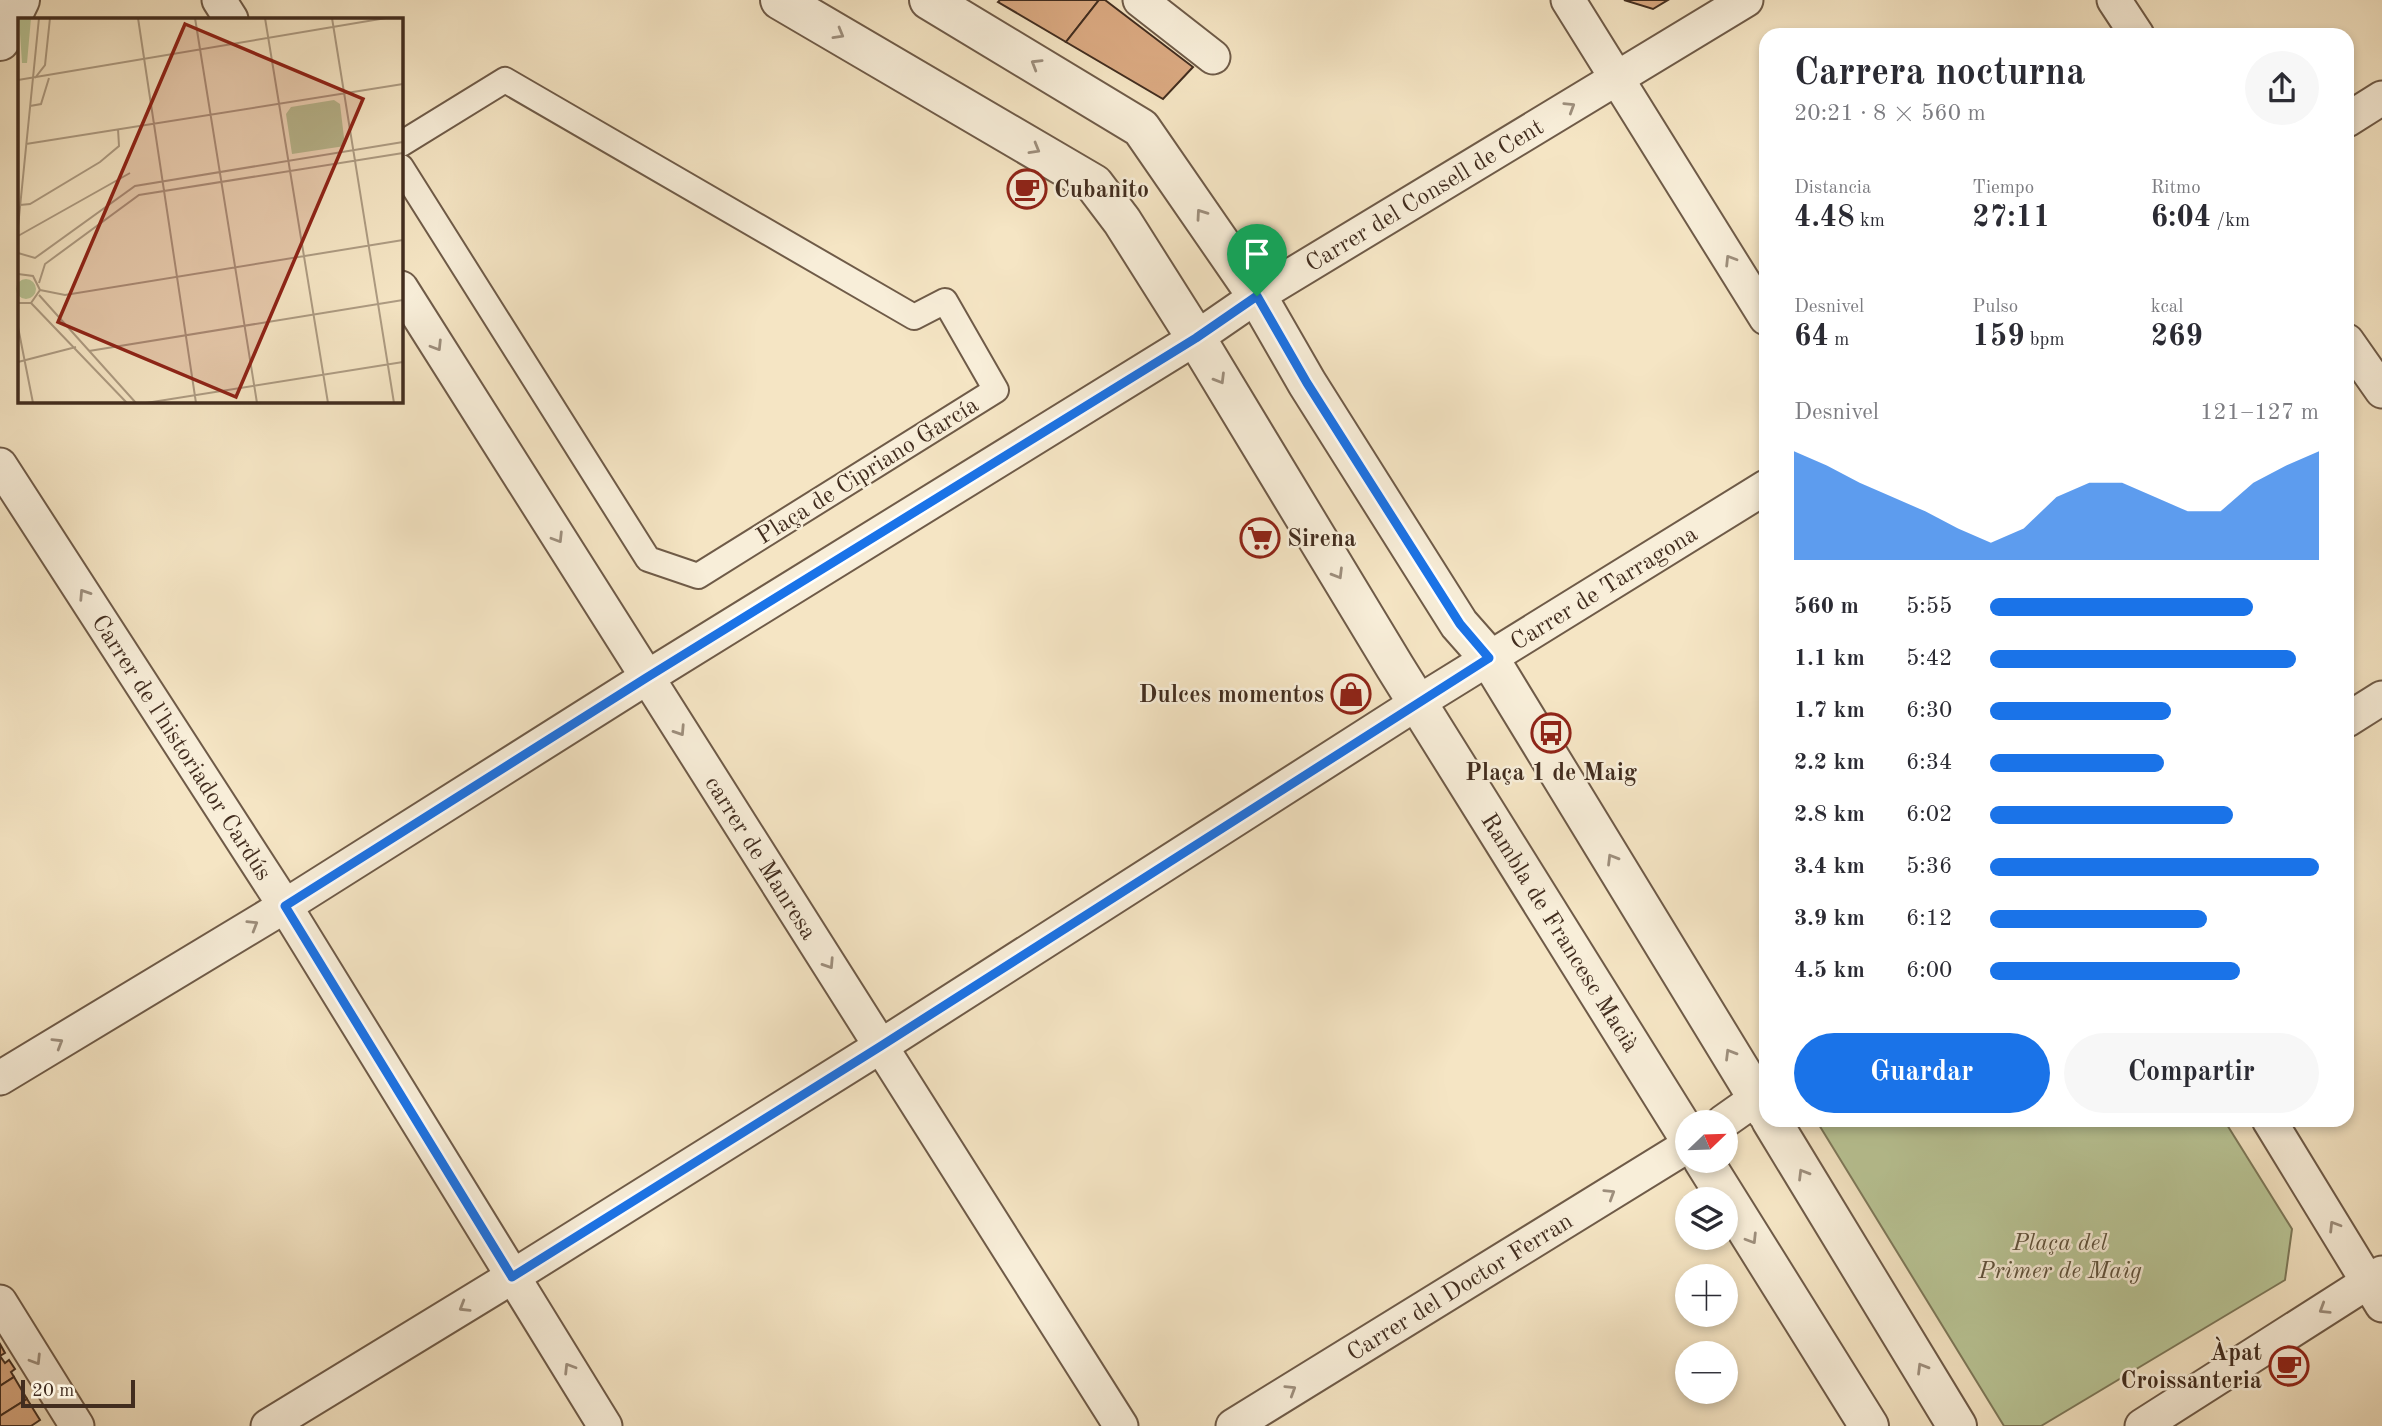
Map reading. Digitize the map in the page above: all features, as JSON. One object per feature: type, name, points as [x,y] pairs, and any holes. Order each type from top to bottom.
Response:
[{"type":"street","points":[[0,41],[20,0]]},
{"type":"street","points":[[219,0],[230,18]]},
{"type":"street","name":"Rambla de Francesc Macià","points":[[780,0],[1094,184],[1122,221],[1196,338],[1417,703],[1675,1116]]},
{"type":"street","points":[[929,0],[1142,128],[1257,296],[1307,383],[1452,612],[1489,658],[1759,1094]]},
{"type":"street","points":[[1140,0],[1213,57]]},
{"type":"street","points":[[1567,0],[1759,307]]},
{"type":"street","name":"Carrer del Consell de Cent","points":[[0,1078],[285,906],[646,678],[1196,338],[1257,296],[1746,0]]},
{"type":"street","points":[[2114,0],[2132,28]]},
{"type":"street","name":"Plaça de Cipriano García","points":[[402,143],[505,80],[914,317],[944,302],[996,390],[698,576],[648,559],[402,169]]},
{"type":"street","points":[[2354,116],[2382,98]]},
{"type":"street","name":"carrer de Manresa","points":[[402,290],[1121,1426]]},
{"type":"street","points":[[2354,351],[2382,391]]},
{"type":"street","name":"Carrer de l'historiador Cardús","points":[[0,464],[285,906],[605,1426]]},
{"type":"street","name":"Carrer de Tarragona","points":[[268,1426],[881,1046],[1417,703],[1759,491]]},
{"type":"street","points":[[2354,716],[2382,698]]},
{"type":"street","points":[[1738,1116],[1759,1107]]},
{"type":"street","points":[[1779,1127],[1957,1426]]},
{"type":"street","points":[[2142,1426],[2377,1287],[2274,1127]]},
{"type":"street","name":"Carrer del Doctor Ferran","points":[[1233,1426],[1675,1153]]},
{"type":"street","points":[[1711,1173],[1869,1426]]},
{"type":"street","points":[[0,1302],[77,1426]]},
{"type":"green space","name":"Plaça del Primer de Maig","points":[[1820,1127],[2228,1127],[2292,1229],[2285,1280],[2041,1426],[2004,1426]]},
{"type":"building","points":[[1099,0],[1066,42],[998,2]]},
{"type":"building","points":[[1099,0],[1105,0],[1193,67],[1163,99],[1066,42]]},
{"type":"building","points":[[1624,0],[1668,0],[1653,9]]},
{"type":"building","points":[[0,1356],[5,1363],[9,1360],[15,1369],[11,1372],[14,1377],[0,1386]]},
{"type":"building","points":[[14,1377],[27,1399],[0,1416],[0,1386]]},
{"type":"building","points":[[27,1399],[40,1420],[31,1426],[0,1426],[0,1416]]},
{"type":"place","name":"Cubanito","points":[[1027,189]]},
{"type":"place","name":"Sirena","points":[[1260,538]]},
{"type":"place","name":"Dulces momentos","points":[[1351,694]]},
{"type":"place","name":"Plaça 1 de Maig","points":[[1551,733]]},
{"type":"place","name":"Àpat Croissanteria","points":[[2289,1366]]},
{"type":"route","points":[[1257,296],[1307,383],[1460,624],[1489,658],[881,1046],[512,1277],[285,906],[646,678],[1196,338],[1257,296]]}]
